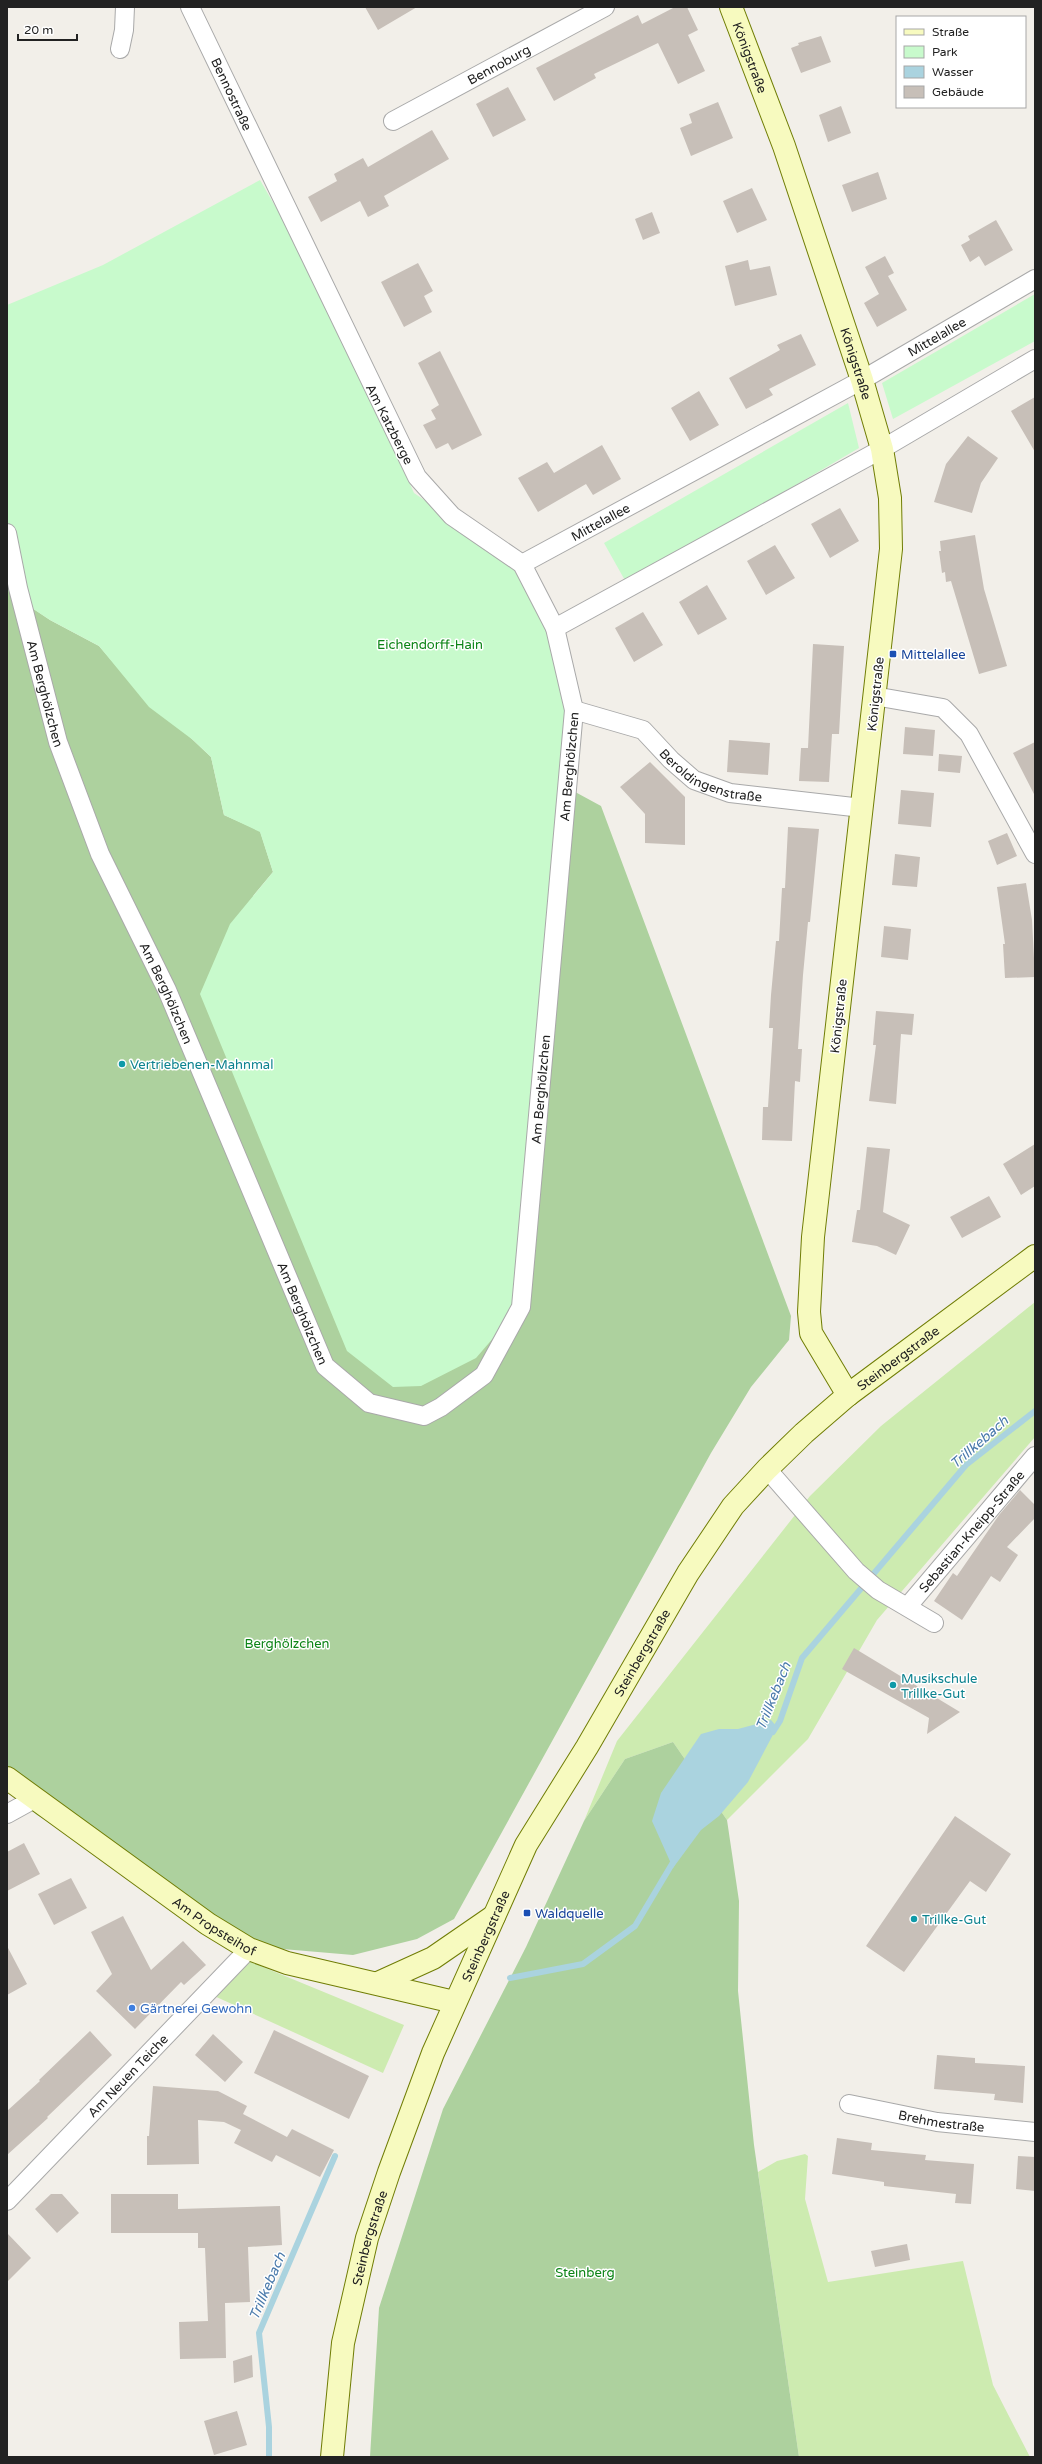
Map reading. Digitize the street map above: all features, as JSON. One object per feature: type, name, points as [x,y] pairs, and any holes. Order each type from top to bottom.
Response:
[{"type":"street","points":[[120,49],[124,30],[125,7]]},
{"type":"street","name":"Bennostraße","points":[[190,7],[273,182]]},
{"type":"street","name":"Bennoburg","points":[[393,121],[605,7]]},
{"type":"street","name":"Königstraße","points":[[731,7],[784,146],[862,380],[882,449],[890,498],[891,549],[813,1237],[809,1312],[812,1333],[848,1395]]},
{"type":"street","name":"Am Katzberge","points":[[273,182],[417,477],[452,516],[522,564],[555,628]]},
{"type":"street","name":"Mittelallee","points":[[522,564],[862,380],[1035,279]]},
{"type":"street","points":[[555,628],[882,449],[1035,359]]},
{"type":"street","name":"Am Berghölzchen","points":[[7,533],[18,588],[58,742],[100,854],[167,990],[325,1366],[369,1402],[424,1416],[441,1407],[484,1375],[521,1307],[574,710],[555,628]]},
{"type":"street","points":[[874,696],[944,708],[969,734],[1035,854]]},
{"type":"street","name":"Beroldingenstraße","points":[[574,710],[644,730],[671,760],[694,780],[730,793],[862,808]]},
{"type":"street","name":"Steinbergstraße","points":[[332,2457],[343,2343],[367,2238],[389,2172],[454,2002],[526,1845],[587,1747],[688,1574],[733,1506],[767,1469],[848,1395],[1035,1256]]},
{"type":"street","name":"Sebastian-Kneipp-Straße","points":[[908,1606],[1035,1456]]},
{"type":"street","points":[[767,1469],[856,1571],[878,1590],[908,1606],[934,1623]]},
{"type":"street","name":"Am Propsteihof","points":[[7,1778],[208,1924],[249,1949],[287,1964],[454,2002]]},
{"type":"street","points":[[7,1814],[36,1798]]},
{"type":"street","points":[[378,1984],[432,1958],[494,1916]]},
{"type":"street","name":"Am Neuen Teiche","points":[[7,2201],[249,1949]]},
{"type":"street","name":"Brehmestraße","points":[[849,2104],[937,2122],[1035,2132]]},
{"type":"green space","name":"Eichendorff-Hain","points":[[260,180],[282,218],[369,394],[414,493],[520,565],[554,629],[572,710],[520,1307],[476,1358],[421,1386],[393,1387],[347,1351],[200,994],[230,924],[273,872],[260,832],[224,815],[211,757],[193,740],[149,707],[99,646],[50,620],[9,593],[7,582],[7,305],[103,265]]},
{"type":"green space","points":[[1035,294],[1035,341],[893,419],[882,383]]},
{"type":"green space","points":[[848,403],[859,448],[627,584],[604,543]]},
{"type":"green space","name":"Berghölzchen","points":[[7,582],[10,593],[50,620],[99,646],[124,675],[211,757],[224,815],[260,831],[273,872],[253,896],[566,787],[601,806],[791,1316],[789,1340],[751,1387],[711,1453],[454,1919],[417,1939],[353,1955],[259,1947],[37,1815],[7,1791]]},
{"type":"green space","points":[[1035,1302],[1035,1437],[877,1620],[808,1739],[727,1820],[673,1742],[625,1759],[584,1821],[617,1741],[810,1496],[881,1426]]},
{"type":"green space","name":"Steinberg","points":[[673,1742],[727,1820],[739,1901],[738,1991],[754,2145],[799,2457],[370,2457],[379,2308],[443,2109],[526,1947],[584,1821],[625,1759]]},
{"type":"green space","points":[[246,1960],[404,2025],[383,2073],[212,1995]]},
{"type":"green space","points":[[805,2154],[808,2156],[805,2199],[828,2282],[963,2261],[993,2385],[1030,2457],[799,2457],[758,2172],[777,2161]]},
{"type":"water","points":[[771,1720],[777,1727],[748,1782],[719,1816],[701,1830],[673,1868],[652,1821],[661,1793],[701,1734],[719,1729],[738,1729]]},
{"type":"building","points":[[365,7],[417,7],[378,30]]},
{"type":"building","points":[[675,7],[687,7],[698,30],[688,35],[705,71],[678,84],[658,43],[594,74],[596,78],[554,101],[536,68],[638,15],[642,24]]},
{"type":"building","points":[[821,36],[831,62],[801,73],[791,48],[799,45],[798,43]]},
{"type":"building","points":[[508,87],[526,120],[493,137],[476,104]]},
{"type":"building","points":[[718,102],[733,138],[691,156],[680,128],[692,123],[689,114]]},
{"type":"building","points":[[841,106],[851,133],[828,142],[819,115]]},
{"type":"building","points":[[432,130],[449,159],[384,196],[389,206],[368,217],[360,201],[321,222],[308,197],[337,181],[334,174],[363,158],[368,167]]},
{"type":"building","points":[[878,172],[887,199],[852,212],[842,185]]},
{"type":"building","points":[[752,188],[767,220],[737,233],[723,201]]},
{"type":"building","points":[[652,212],[660,233],[643,240],[635,219]]},
{"type":"building","points":[[996,220],[1013,250],[985,266],[979,256],[970,262],[961,245],[970,240],[968,236]]},
{"type":"building","points":[[885,256],[894,273],[888,276],[907,310],[877,327],[864,303],[879,294],[865,267]]},
{"type":"building","points":[[748,260],[750,270],[770,266],[777,295],[735,306],[725,266]]},
{"type":"building","points":[[418,263],[433,291],[424,296],[432,312],[404,327],[381,282]]},
{"type":"building","points":[[801,334],[816,365],[769,389],[773,395],[746,409],[729,378],[780,350],[777,345]]},
{"type":"building","points":[[440,351],[482,435],[452,450],[448,443],[436,449],[423,425],[436,419],[431,410],[439,405],[418,363]]},
{"type":"building","points":[[699,391],[719,425],[690,441],[671,408]]},
{"type":"building","points":[[1035,397],[1035,452],[1011,411]]},
{"type":"building","points":[[968,436],[998,458],[981,483],[972,513],[934,502],[946,464]]},
{"type":"building","points":[[602,445],[621,479],[593,495],[586,484],[538,512],[518,478],[547,462],[554,473]]},
{"type":"building","points":[[840,508],[859,541],[830,558],[811,524]]},
{"type":"building","points":[[975,535],[984,589],[1007,666],[979,674],[951,581],[946,582],[945,572],[942,573],[939,551],[941,551],[940,541]]},
{"type":"building","points":[[775,545],[795,578],[766,595],[747,561]]},
{"type":"building","points":[[707,585],[727,619],[698,635],[679,602]]},
{"type":"building","points":[[643,612],[663,645],[634,662],[615,628]]},
{"type":"building","points":[[813,644],[844,646],[839,734],[832,734],[829,782],[799,781],[801,748],[808,748]]},
{"type":"building","points":[[905,727],[935,730],[933,756],[903,754]]},
{"type":"building","points":[[729,740],[770,743],[768,775],[727,772]]},
{"type":"building","points":[[1035,742],[1035,796],[1013,753]]},
{"type":"building","points":[[939,754],[962,756],[960,773],[938,771]]},
{"type":"building","points":[[650,762],[685,797],[685,845],[645,843],[645,814],[620,787]]},
{"type":"building","points":[[901,790],[934,793],[931,827],[898,824]]},
{"type":"building","points":[[788,827],[819,829],[803,975],[798,1049],[802,1049],[800,1082],[795,1081],[792,1141],[762,1140],[763,1107],[768,1107],[773,1028],[769,1028],[771,995],[776,941],[779,941],[782,888],[785,888]]},
{"type":"building","points":[[1007,833],[1017,856],[997,865],[988,841]]},
{"type":"building","points":[[895,854],[920,857],[917,887],[892,885]]},
{"type":"building","points":[[1026,883],[1032,920],[1035,977],[1005,978],[1003,944],[1005,944],[997,887]]},
{"type":"building","points":[[884,926],[911,929],[908,960],[881,957]]},
{"type":"building","points":[[876,1011],[914,1014],[912,1035],[901,1034],[896,1104],[869,1101],[876,1045],[873,1045]]},
{"type":"building","points":[[1035,1144],[1035,1186],[1021,1195],[1003,1164]]},
{"type":"building","points":[[867,1147],[890,1149],[883,1212],[910,1225],[896,1255],[877,1246],[852,1242],[857,1210],[860,1210]]},
{"type":"building","points":[[989,1196],[1001,1217],[962,1238],[950,1217]]},
{"type":"building","points":[[1020,1490],[1035,1505],[1035,1518],[1007,1547],[1018,1555],[1000,1582],[991,1576],[962,1620],[934,1601],[953,1573],[957,1576],[999,1515]]},
{"type":"building","name":"Musikschule Trillke-Gut","points":[[854,1648],[960,1712],[927,1734],[929,1718],[842,1669]]},
{"type":"building","name":"Trillke-Gut","points":[[955,1816],[1011,1854],[986,1892],[970,1881],[904,1972],[866,1946]]},
{"type":"building","points":[[24,1843],[40,1874],[7,1891],[7,1852]]},
{"type":"building","points":[[71,1878],[87,1908],[54,1925],[38,1894]]},
{"type":"building","points":[[123,1916],[151,1970],[183,1941],[206,1965],[184,1985],[181,1982],[135,2029],[96,1991],[112,1974],[91,1932]]},
{"type":"building","points":[[7,1946],[27,1984],[7,1995]]},
{"type":"building","points":[[274,2030],[369,2076],[349,2119],[254,2073]]},
{"type":"building","points":[[90,2031],[112,2055],[47,2117],[48,2118],[7,2155],[7,2111],[40,2081],[39,2080]]},
{"type":"building","points":[[213,2034],[243,2062],[225,2082],[195,2055]]},
{"type":"building","points":[[937,2055],[975,2058],[975,2063],[1025,2066],[1023,2103],[994,2100],[995,2094],[934,2089]]},
{"type":"building","points":[[153,2086],[218,2091],[247,2106],[243,2114],[287,2137],[292,2129],[334,2150],[320,2177],[276,2155],[272,2162],[234,2143],[241,2130],[224,2122],[198,2120],[199,2164],[147,2165],[147,2136],[149,2136]]},
{"type":"building","points":[[837,2138],[872,2143],[871,2150],[926,2155],[925,2160],[974,2164],[971,2204],[955,2203],[956,2194],[884,2186],[884,2182],[832,2174]]},
{"type":"building","points":[[1018,2156],[1035,2157],[1035,2191],[1016,2189]]},
{"type":"building","points":[[51,2194],[62,2194],[79,2213],[57,2233],[35,2209]]},
{"type":"building","points":[[111,2194],[178,2194],[178,2209],[280,2206],[282,2245],[248,2247],[250,2302],[225,2303],[226,2358],[180,2359],[179,2322],[208,2321],[205,2248],[198,2248],[198,2233],[111,2233]]},
{"type":"building","points":[[7,2233],[31,2258],[7,2282]]},
{"type":"building","points":[[907,2244],[910,2260],[875,2267],[871,2251]]},
{"type":"building","points":[[252,2355],[253,2377],[234,2383],[233,2361]]},
{"type":"building","points":[[237,2411],[247,2445],[214,2455],[204,2421]]},
{"type":"waterway","name":"Trillkebach","points":[[773,1732],[780,1721],[802,1658],[966,1465],[1035,1411]]},
{"type":"waterway","name":"Trillkebach","points":[[510,1978],[583,1964],[635,1926],[675,1859]]},
{"type":"waterway","name":"Trillkebach","points":[[269,2457],[269,2427],[259,2333],[335,2156]]},
{"type":"place","name":"Mittelallee","points":[[893,654]]},
{"type":"place","name":"Vertriebenen-Mahnmal","points":[[122,1064]]},
{"type":"place","name":"Musikschule Trillke-Gut","points":[[893,1685]]},
{"type":"place","name":"Waldquelle","points":[[527,1913]]},
{"type":"place","name":"Trillke-Gut","points":[[914,1919]]},
{"type":"place","name":"Gärtnerei Gewohn","points":[[132,2008]]}]
